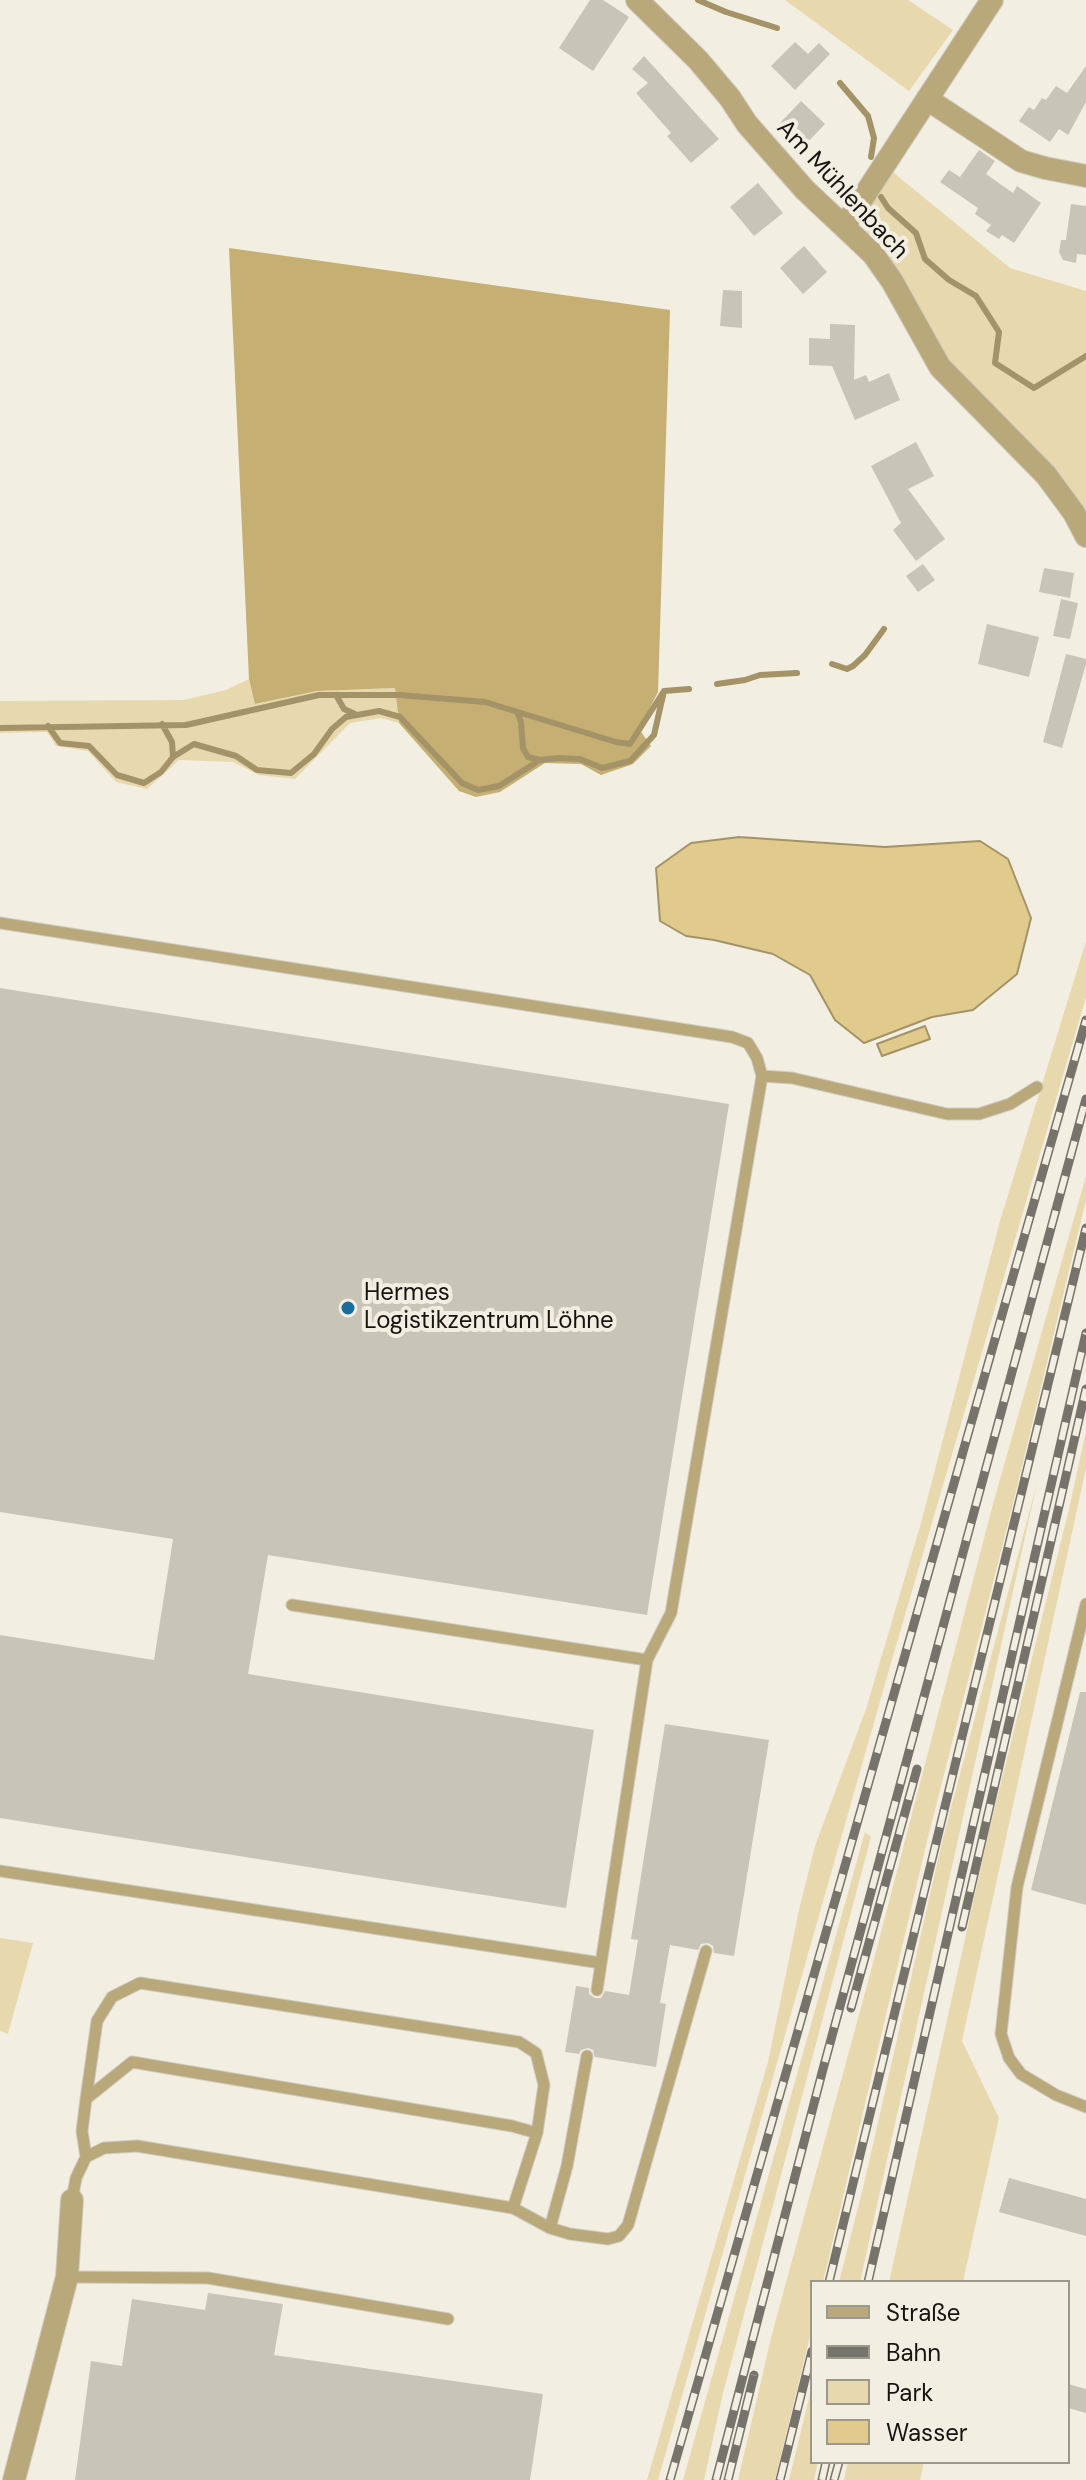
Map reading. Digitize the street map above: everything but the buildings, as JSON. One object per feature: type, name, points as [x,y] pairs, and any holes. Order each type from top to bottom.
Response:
[{"type":"street","name":"Am Mühlenbach","points":[[637,0],[698,60],[747,124],[805,190],[873,254],[892,281],[940,367],[1046,475],[1074,513],[1086,536]]},
{"type":"street","points":[[845,225],[992,0]]},
{"type":"street","points":[[927,99],[1021,161],[1086,176]]},
{"type":"street","points":[[14,2480],[67,2277],[72,2200]]},
{"type":"lane","points":[[0,923],[732,1037],[748,1043],[757,1058],[762,1076],[671,1613],[647,1660],[597,1990]]},
{"type":"lane","points":[[762,1076],[792,1078],[947,1114],[979,1114],[1010,1104],[1037,1087]]},
{"type":"lane","points":[[1086,1604],[1017,1887],[1001,2034],[1009,2058],[1021,2074],[1056,2095],[1086,2107]]},
{"type":"lane","points":[[292,1605],[647,1660]]},
{"type":"lane","points":[[0,1871],[601,1963]]},
{"type":"lane","points":[[86,2157],[104,2148],[137,2146],[513,2208],[550,2228],[570,2234],[608,2239],[619,2236],[628,2225],[706,1951]]},
{"type":"lane","points":[[72,2200],[76,2178],[86,2157],[82,2131],[97,2021],[112,1997],[140,1983],[519,2042],[536,2053],[544,2085],[537,2133],[513,2208]]},
{"type":"lane","points":[[550,2228],[567,2166],[587,2056]]},
{"type":"lane","points":[[86,2099],[132,2062],[512,2126],[537,2133]]},
{"type":"lane","points":[[67,2277],[208,2278],[448,2319]]},
{"type":"green space","points":[[785,0],[908,0],[953,30],[909,91]]},
{"type":"green space","points":[[889,169],[1010,268],[1086,291],[1086,527],[940,354],[864,230],[860,212]]},
{"type":"green space","points":[[249,679],[256,704],[317,691],[395,688],[399,723],[381,718],[350,723],[295,779],[259,775],[233,762],[179,760],[147,789],[116,782],[88,751],[56,746],[47,732],[0,733],[0,701],[184,700],[226,690]]},
{"type":"green space","points":[[1086,941],[1086,997],[893,1656],[658,2480],[647,2480],[768,2062],[815,1846],[866,1709],[921,1523],[1000,1221]]},
{"type":"green space","points":[[1086,1176],[1086,1200],[927,1841],[823,2280],[810,2280],[810,2336],[775,2480],[738,2480],[772,2334],[993,1504]]},
{"type":"green space","points":[[1086,1431],[1086,1468],[962,2041],[999,2118],[963,2280],[889,2280],[988,1835]]},
{"type":"green space","points":[[1037,1483],[860,2280],[840,2280],[863,2188],[942,1842]]},
{"type":"green space","points":[[865,1832],[871,1837],[723,2393],[704,2480],[683,2480]]},
{"type":"green space","points":[[0,1938],[33,1943],[8,2034],[0,2031]]},
{"type":"green space","points":[[810,2394],[810,2464],[818,2464],[814,2480],[789,2480]]},
{"type":"green space","points":[[848,2464],[924,2464],[920,2480],[844,2480]]},
{"type":"shaded area","points":[[229,248],[670,310],[658,692],[639,729],[651,746],[633,764],[601,775],[581,764],[545,763],[500,792],[476,797],[459,791],[399,723],[395,688],[317,691],[255,704],[249,679]]},
{"type":"water","points":[[739,837],[885,847],[980,841],[1008,859],[1031,918],[1017,974],[973,1010],[932,1017],[864,1043],[835,1020],[810,975],[773,954],[686,936],[660,921],[656,868],[691,843]]},
{"type":"water","points":[[925,1026],[930,1039],[882,1056],[877,1044]]},
{"type":"waterway","points":[[698,0],[777,28]]},
{"type":"waterway","points":[[840,83],[868,116],[874,138],[871,157]]},
{"type":"waterway","points":[[881,197],[888,208],[916,233],[925,259],[949,280],[976,296],[999,332],[995,363],[1034,388],[1086,356]]},
{"type":"waterway","points":[[832,664],[847,669],[853,666],[884,629]]},
{"type":"waterway","points":[[717,684],[760,675],[797,673]]},
{"type":"waterway","points":[[0,728],[186,725],[319,695],[399,695],[485,702],[630,744],[664,691],[689,689]]},
{"type":"waterway","points":[[48,726],[60,743],[89,746],[117,775],[144,783],[161,772],[173,757],[194,744],[236,756],[257,770],[291,773],[314,754],[332,729],[346,717],[379,711],[400,717],[462,783],[478,790],[499,786],[540,760],[580,759],[602,768],[630,761],[654,735],[664,691]]},
{"type":"waterway","points":[[336,695],[344,709],[355,714]]},
{"type":"waterway","points":[[517,712],[523,748],[528,757],[540,760]]},
{"type":"waterway","points":[[162,724],[172,742],[173,757]]},
{"type":"railway","points":[[670,2480],[1086,1020]]},
{"type":"railway","points":[[716,2480],[823,2069],[1086,1099]]},
{"type":"railway","points":[[829,2280],[1086,1228]]},
{"type":"railway","points":[[868,2280],[1086,1333]]},
{"type":"railway","points":[[962,1927],[1086,1389]]},
{"type":"railway","points":[[851,2008],[917,1769]]},
{"type":"railway","points":[[780,2480],[810,2359]]},
{"type":"railway","points":[[728,2480],[754,2375]]},
{"type":"railway","points":[[822,2480],[826,2464]]},
{"type":"railway","points":[[834,2480],[838,2464]]},
{"type":"place","name":"Hermes Logistikzentrum Löhne","points":[[348,1308]]}]
